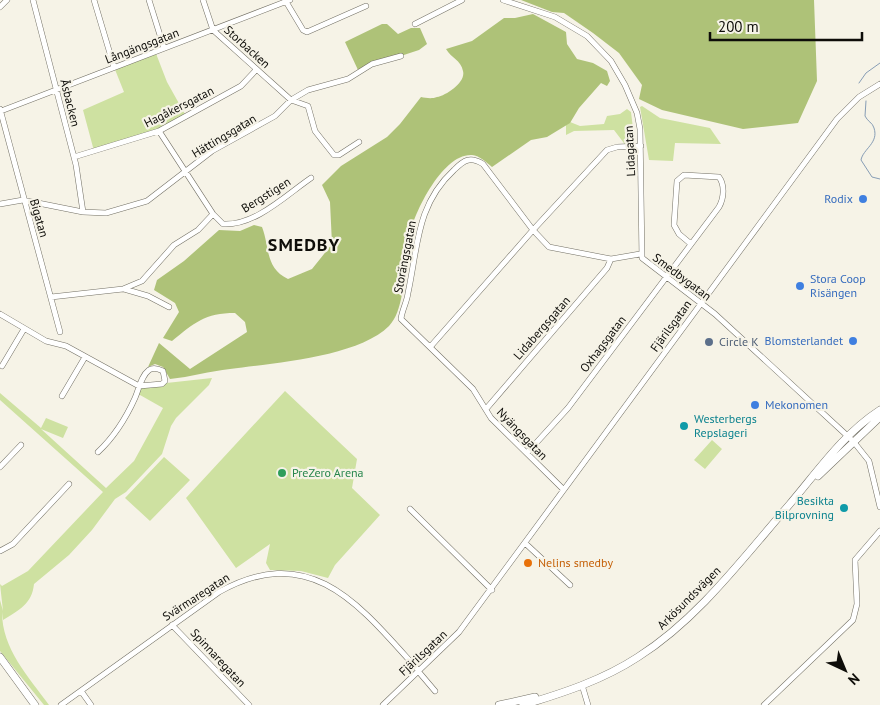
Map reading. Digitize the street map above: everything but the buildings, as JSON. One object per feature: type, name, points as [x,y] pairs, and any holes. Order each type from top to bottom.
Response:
[{"type":"main road","name":"Arkösundsvägen","points":[[523,705],[582,685],[636,658],[670,634],[694,612],[850,438],[880,410]]},
{"type":"main road","name":"Arkösundsvägen","points":[[850,438],[880,417]]},
{"type":"main road","points":[[0,657],[35,705]]},
{"type":"main road","name":"Arkösundsvägen","points":[[499,705],[558,693]]},
{"type":"street","points":[[0,7],[7,0]]},
{"type":"street","name":"Åsbacken","points":[[33,0],[74,157],[83,212]]},
{"type":"street","points":[[94,0],[114,67]]},
{"type":"street","points":[[149,0],[164,48]]},
{"type":"street","name":"Storbacken","points":[[203,0],[213,30],[292,100],[310,109],[316,131],[334,155],[359,142]]},
{"type":"street","points":[[286,0],[307,32],[366,6]]},
{"type":"street","name":"Långängsgatan","points":[[0,109],[213,30],[286,0]]},
{"type":"street","points":[[415,24],[462,0]]},
{"type":"street","name":"Lidagatan","points":[[503,0],[555,17],[587,36],[611,61],[637,113],[641,146],[640,254]]},
{"type":"street","name":"Hättingsgatan","points":[[23,200],[83,212],[106,213],[147,200],[212,151],[275,116],[292,100],[308,90],[348,79],[372,64],[401,56]]},
{"type":"street","name":"Hagåkersgatan","points":[[74,157],[159,130],[241,86],[256,70]]},
{"type":"street","name":"Fjärilsgatan","points":[[383,705],[460,632],[700,303],[849,105],[869,89],[880,84]]},
{"type":"street","name":"Bigatan","points":[[0,109],[60,332]]},
{"type":"street","points":[[52,297],[123,289],[142,282],[174,245],[198,230],[213,214],[159,130]]},
{"type":"street","points":[[431,346],[533,230],[607,150],[617,147],[641,146]]},
{"type":"street","name":"Storängsgatan","points":[[431,346],[404,323],[402,314],[408,294],[417,233],[426,206],[446,176],[464,160],[476,160],[483,164],[533,230]]},
{"type":"street","name":"Oxhagsgatan","points":[[527,453],[568,408],[691,244],[722,202],[722,182],[719,177],[684,175],[677,181],[674,225],[679,234],[691,244]]},
{"type":"street","name":"Bergstigen","points":[[213,214],[223,224],[242,221],[264,210],[310,178]]},
{"type":"street","points":[[0,204],[23,200]]},
{"type":"street","name":"Smedbygatan","points":[[533,230],[549,248],[611,259],[640,254],[645,262],[700,303],[850,438],[869,461],[880,507]]},
{"type":"street","name":"Lidabergsgatan","points":[[486,409],[607,268],[611,259]]},
{"type":"street","points":[[123,289],[148,296],[169,306]]},
{"type":"street","points":[[0,314],[46,341],[66,346],[138,386],[162,384],[165,380],[164,371],[148,370],[138,386],[136,396],[113,436],[98,452]]},
{"type":"street","points":[[2,366],[24,329]]},
{"type":"street","name":"Nyängsgatan","points":[[431,346],[473,389],[491,418],[563,489]]},
{"type":"street","points":[[62,396],[85,357]]},
{"type":"street","points":[[0,467],[21,445]]},
{"type":"street","points":[[0,551],[13,544],[69,484]]},
{"type":"street","points":[[410,509],[492,590]]},
{"type":"street","points":[[764,705],[852,620],[857,604],[855,560],[880,531]]},
{"type":"street","points":[[525,543],[570,585]]},
{"type":"street","name":"Svärmaregatan","points":[[61,705],[172,625],[237,582],[260,575],[281,573],[303,576],[327,584],[343,593],[419,671],[435,691]]},
{"type":"street","name":"Spinnaregatan","points":[[172,625],[248,705]]},
{"type":"street","points":[[582,685],[588,705]]},
{"type":"street","points":[[81,691],[92,705]]},
{"type":"green space","points":[[521,0],[814,0],[817,81],[798,123],[743,129],[662,110],[639,99],[642,85],[619,53],[564,13],[552,12]]},
{"type":"green space","points":[[533,14],[566,32],[567,44],[577,59],[593,63],[607,71],[610,81],[607,86],[601,83],[579,108],[570,123],[547,137],[531,140],[492,167],[480,158],[472,155],[461,157],[450,164],[440,175],[430,188],[415,217],[408,241],[399,309],[389,326],[375,337],[357,345],[337,352],[291,361],[170,379],[163,367],[155,364],[148,367],[159,343],[190,369],[247,332],[245,322],[235,313],[225,313],[200,320],[172,341],[163,338],[179,312],[175,303],[154,290],[157,280],[184,261],[219,230],[240,231],[254,225],[262,227],[269,257],[275,269],[281,274],[288,279],[312,269],[332,244],[330,202],[322,185],[341,166],[387,137],[421,97],[435,98],[441,96],[459,84],[463,75],[462,67],[446,49],[472,41],[504,18],[515,18]]},
{"type":"green space","points":[[382,24],[387,24],[398,34],[411,28],[420,28],[427,44],[419,50],[358,70],[345,42]]},
{"type":"green space","points":[[155,51],[167,82],[186,116],[159,131],[94,151],[83,110],[124,92],[114,67]]},
{"type":"green space","points":[[642,106],[660,118],[710,128],[721,144],[675,143],[673,161],[649,160],[640,107]]},
{"type":"green space","points":[[627,109],[631,112],[636,153],[633,155],[614,130],[574,131],[566,135],[566,125],[570,122],[580,126],[604,124],[607,116],[620,114]]},
{"type":"green space","points":[[212,378],[209,385],[176,418],[171,426],[162,454],[126,492],[115,499],[92,530],[69,555],[34,584],[31,597],[24,606],[3,620],[2,612],[3,625],[6,638],[11,650],[25,673],[49,705],[44,705],[0,651],[0,600],[3,611],[0,584],[2,586],[28,571],[103,492],[0,400],[0,393],[41,428],[46,418],[68,427],[63,438],[41,429],[106,488],[134,461],[163,408],[140,395],[136,396],[139,386]]},
{"type":"green space","name":"PreZero Arena","points":[[285,391],[357,459],[352,488],[380,515],[335,565],[328,578],[301,571],[270,570],[266,563],[270,544],[236,568],[186,498]]},
{"type":"green space","points":[[712,440],[722,449],[705,469],[694,460]]},
{"type":"green space","points":[[164,457],[190,480],[150,521],[125,498]]},
{"type":"waterway","points":[[859,83],[866,73],[880,63]]},
{"type":"waterway","points":[[866,101],[865,116],[873,126],[875,133],[873,142],[861,160],[872,177],[880,179]]},
{"type":"place","name":"Rodix","points":[[863,199]]},
{"type":"place","name":"Stora Coop Risängen","points":[[800,286]]},
{"type":"place","name":"Blomsterlandet","points":[[853,341]]},
{"type":"place","name":"Circle K","points":[[709,342]]},
{"type":"place","name":"Mekonomen","points":[[755,405]]},
{"type":"place","name":"Westerbergs Repslageri","points":[[684,426]]},
{"type":"place","name":"PreZero Arena","points":[[282,473]]},
{"type":"place","name":"Besikta Bilprovning","points":[[844,508]]},
{"type":"place","name":"Nelins smedby","points":[[528,563]]},
{"type":"district","name":"SMEDBY","points":[[304,245]]}]
